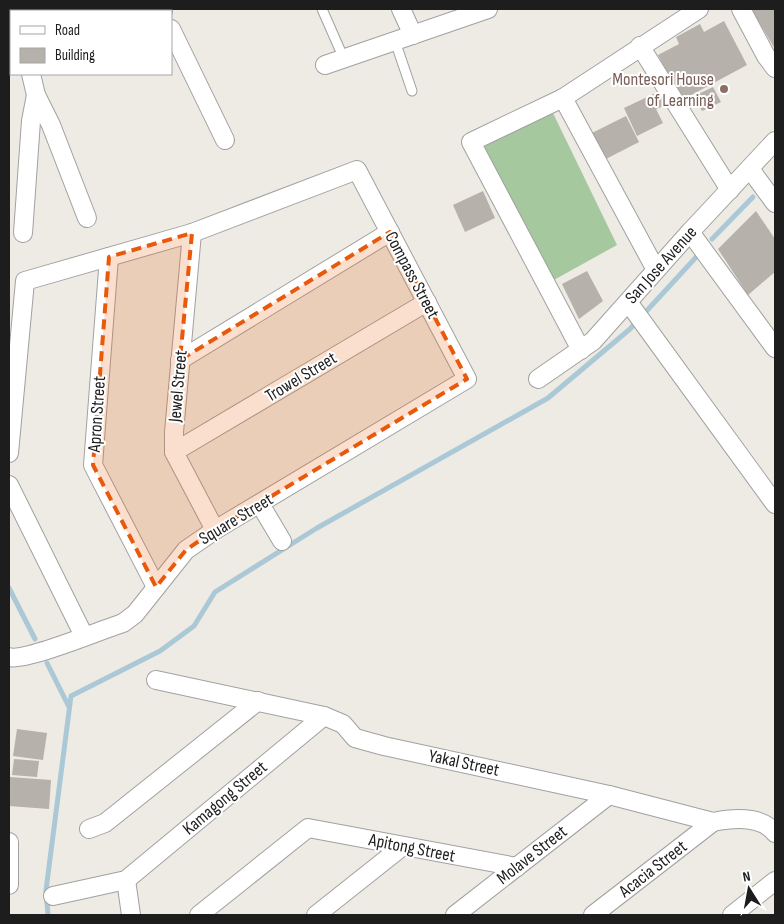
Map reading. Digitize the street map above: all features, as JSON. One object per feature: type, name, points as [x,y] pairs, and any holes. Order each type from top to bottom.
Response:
[{"type":"street","points":[[401,9],[413,35]]},
{"type":"street","points":[[325,65],[488,9]]},
{"type":"street","points":[[581,350],[471,142],[563,98],[640,46],[700,9]]},
{"type":"street","points":[[741,9],[766,56],[775,68]]},
{"type":"street","points":[[172,31],[225,140]]},
{"type":"street","points":[[640,46],[730,190]]},
{"type":"street","points":[[31,75],[36,95],[51,125],[87,218]]},
{"type":"street","points":[[23,233],[31,121],[36,95]]},
{"type":"street","points":[[563,98],[656,270]]},
{"type":"street","name":"San Jose Avenue","points":[[538,379],[593,341],[690,232],[775,141]]},
{"type":"street","points":[[750,169],[775,203]]},
{"type":"street","name":"Compass Street","points":[[192,233],[357,170],[467,379]]},
{"type":"street","points":[[180,360],[390,232]]},
{"type":"street","points":[[690,232],[775,348]]},
{"type":"street","points":[[9,453],[24,281],[192,233]]},
{"type":"street","name":"Jewel Street","points":[[192,233],[174,432],[174,452],[215,530]]},
{"type":"street","name":"Apron Street","points":[[109,256],[93,464],[156,587]]},
{"type":"street","name":"Trowel Street","points":[[174,452],[427,302]]},
{"type":"street","points":[[628,302],[775,504]]},
{"type":"street","name":"Square Street","points":[[12,657],[32,655],[122,623],[135,614],[186,550],[215,530],[467,379]]},
{"type":"street","points":[[9,485],[84,636]]},
{"type":"street","points":[[260,504],[282,541]]},
{"type":"street","name":"Yakal Street","points":[[156,680],[324,716],[343,724],[355,738],[374,743],[609,795],[714,822],[730,818],[751,820],[772,828],[775,832]]},
{"type":"street","points":[[89,829],[105,823],[258,701]]},
{"type":"street","name":"Kamagong Street","points":[[53,896],[126,880],[324,716]]},
{"type":"street","name":"Molave Street","points":[[455,915],[609,795]]},
{"type":"street","name":"Acacia Street","points":[[593,915],[714,822]]},
{"type":"street","name":"Apitong Street","points":[[199,915],[308,828],[517,867]]},
{"type":"street","points":[[9,842],[9,885]]},
{"type":"street","points":[[316,915],[403,846]]},
{"type":"street","points":[[126,880],[131,915]]},
{"type":"street","points":[[732,915],[775,881]]},
{"type":"lane","points":[[322,9],[344,59]]},
{"type":"lane","points":[[395,41],[412,91]]},
{"type":"highlighted area","points":[[390,232],[467,379],[215,530],[186,550],[156,587],[93,465],[109,257],[192,233],[180,360]]},
{"type":"green space","points":[[551,109],[617,245],[552,281],[480,149]]},
{"type":"building","points":[[751,9],[775,9],[775,49]]},
{"type":"building","points":[[724,21],[747,65],[682,100],[658,55],[679,44],[676,37],[700,24],[704,32]]},
{"type":"building","points":[[713,87],[721,102],[702,111],[694,96]]},
{"type":"building","points":[[662,90],[669,104],[656,109],[663,123],[637,136],[624,108]]},
{"type":"building","points":[[626,116],[639,142],[602,161],[588,135]]},
{"type":"building","points":[[483,191],[495,218],[465,232],[453,205]]},
{"type":"building","points":[[756,211],[775,239],[775,272],[748,295],[718,249]]},
{"type":"building","points":[[587,271],[603,301],[579,319],[562,284]]},
{"type":"building","points":[[17,729],[47,733],[43,760],[13,756]]},
{"type":"building","points":[[14,759],[39,761],[37,777],[12,775]]},
{"type":"building","points":[[10,777],[51,780],[49,809],[9,806]]},
{"type":"waterway","points":[[712,239],[753,197]]},
{"type":"waterway","points":[[48,915],[46,890],[71,696],[160,651],[194,626],[215,592],[317,528],[548,398],[630,329],[698,255]]},
{"type":"waterway","points":[[9,588],[35,639]]},
{"type":"waterway","points":[[47,663],[69,707]]},
{"type":"place","name":"Montesori House of Learning","points":[[724,89]]}]
